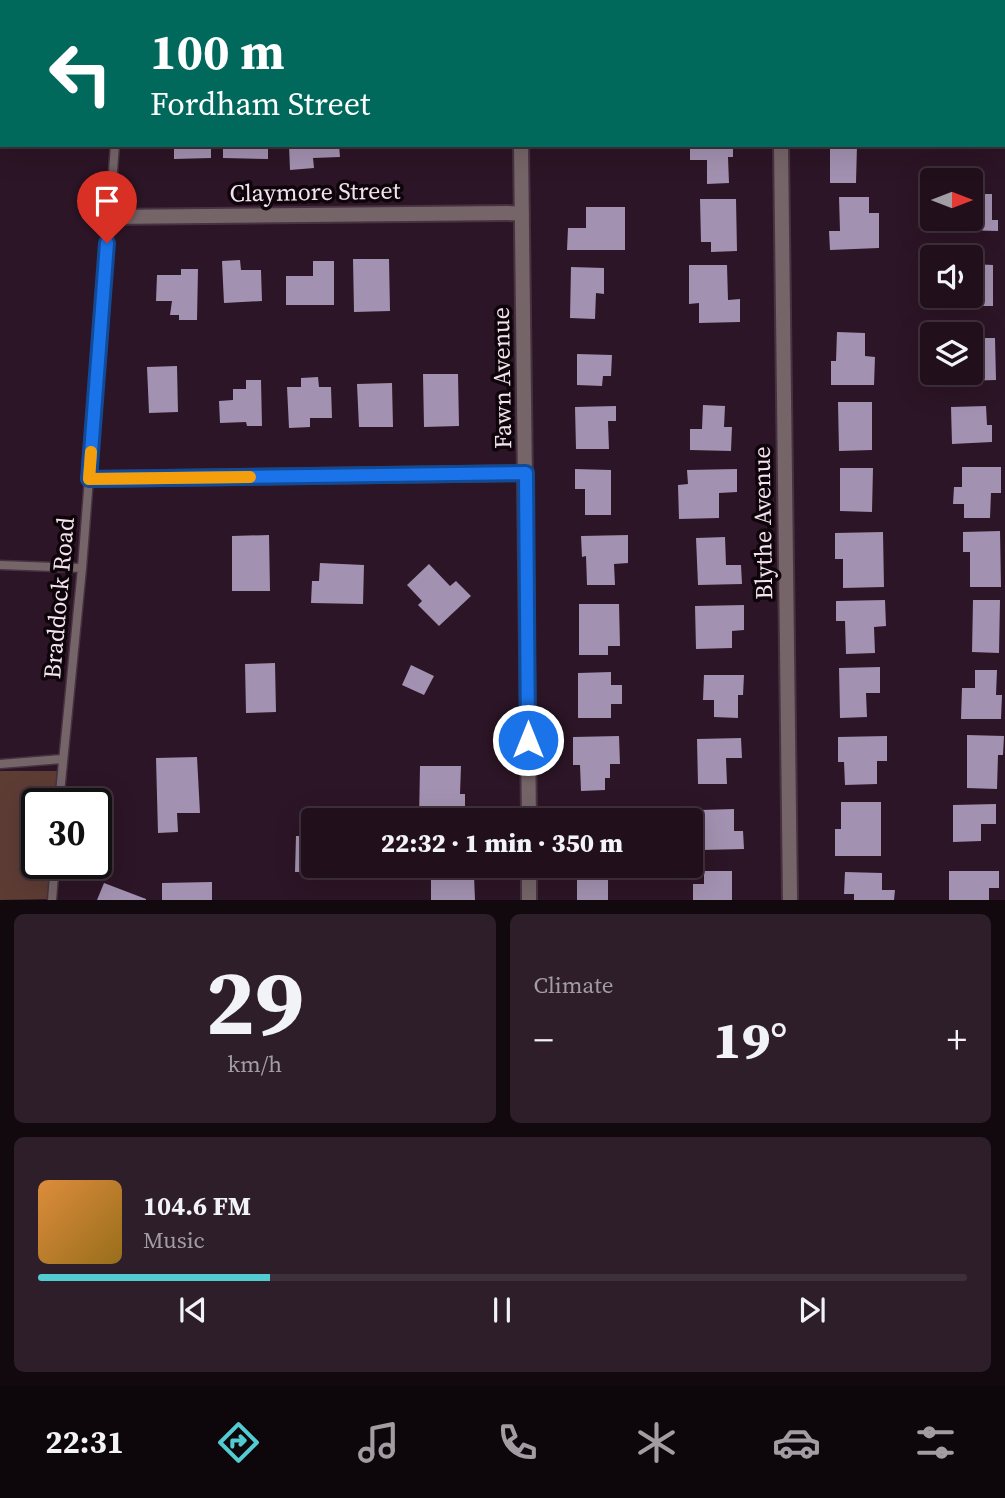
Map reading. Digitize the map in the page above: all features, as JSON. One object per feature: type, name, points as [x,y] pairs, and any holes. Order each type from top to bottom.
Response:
[{"type":"street","name":"Fawn Avenue","points":[[521,147],[529,808]]},
{"type":"street","name":"Blythe Avenue","points":[[781,147],[790,900]]},
{"type":"street","name":"Claymore Street","points":[[109,217],[522,213]]},
{"type":"street","points":[[89,479],[526,473]]},
{"type":"street","points":[[529,878],[529,900]]},
{"type":"lane","name":"Braddock Road","points":[[60,788],[82,568],[115,147]]},
{"type":"lane","points":[[0,565],[82,568]]},
{"type":"lane","points":[[0,764],[62,759]]},
{"type":"lane","points":[[52,900],[54,879]]},
{"type":"shaded area","points":[[0,771],[60,771],[59,788],[21,788],[21,879],[52,879],[50,899],[0,900]]},
{"type":"building","points":[[174,147],[211,147],[211,158],[174,159]]},
{"type":"building","points":[[223,147],[268,147],[268,159],[223,158]]},
{"type":"building","points":[[289,147],[339,147],[340,157],[313,158],[314,168],[290,170]]},
{"type":"building","points":[[690,147],[733,147],[733,157],[728,157],[729,183],[707,184],[707,160],[690,160]]},
{"type":"building","points":[[830,147],[857,147],[856,183],[830,183]]},
{"type":"building","points":[[984,194],[992,194],[992,220],[998,220],[998,231],[984,231]]},
{"type":"building","points":[[839,197],[869,197],[869,213],[879,213],[879,248],[830,250],[829,231],[840,231]]},
{"type":"building","points":[[700,199],[736,199],[737,251],[711,252],[711,242],[701,242]]},
{"type":"building","points":[[586,207],[625,207],[625,250],[567,250],[568,228],[586,228]]},
{"type":"building","points":[[353,259],[389,259],[390,311],[354,312]]},
{"type":"building","points":[[240,260],[241,270],[261,270],[262,301],[224,303],[222,261]]},
{"type":"building","points":[[313,261],[334,261],[334,305],[286,305],[286,276],[313,276]]},
{"type":"building","points":[[689,265],[727,265],[728,300],[740,299],[740,322],[699,323],[699,303],[689,304]]},
{"type":"building","points":[[983,265],[993,265],[993,306],[983,306]]},
{"type":"building","points":[[571,267],[604,268],[604,294],[596,293],[595,319],[570,318]]},
{"type":"building","points":[[181,269],[198,269],[197,320],[179,320],[179,315],[170,315],[172,301],[156,301],[157,275],[181,275]]},
{"type":"building","points":[[837,332],[865,333],[865,356],[875,357],[874,385],[831,385],[831,361],[836,361]]},
{"type":"building","points":[[983,338],[995,338],[996,380],[983,380]]},
{"type":"building","points":[[577,354],[612,355],[611,376],[603,376],[602,386],[577,385]]},
{"type":"building","points":[[177,366],[178,412],[149,413],[147,367]]},
{"type":"building","points":[[423,374],[458,374],[459,426],[424,427]]},
{"type":"building","points":[[318,377],[319,387],[331,387],[332,418],[310,418],[310,427],[289,428],[287,387],[301,387],[301,378]]},
{"type":"building","points":[[246,380],[261,380],[262,426],[247,426],[246,422],[220,423],[219,401],[233,400],[233,389],[246,389]]},
{"type":"building","points":[[392,383],[393,427],[359,427],[357,384]]},
{"type":"building","points":[[838,402],[872,402],[872,450],[839,451]]},
{"type":"building","points":[[703,405],[725,406],[724,427],[732,427],[731,451],[690,450],[690,429],[702,429]]},
{"type":"building","points":[[616,406],[616,421],[608,421],[609,449],[576,449],[575,407]]},
{"type":"building","points":[[986,406],[987,425],[992,425],[992,442],[952,444],[951,407]]},
{"type":"building","points":[[962,467],[1001,467],[1001,493],[991,493],[990,518],[964,518],[964,504],[953,504],[954,487],[962,487]]},
{"type":"building","points":[[840,468],[873,468],[872,512],[840,511]]},
{"type":"building","points":[[575,469],[611,470],[611,515],[585,515],[585,489],[575,489]]},
{"type":"building","points":[[737,469],[737,492],[719,493],[719,518],[679,519],[678,485],[688,484],[687,470]]},
{"type":"building","points":[[1000,531],[1001,587],[970,587],[970,552],[963,552],[963,532]]},
{"type":"building","points":[[883,532],[884,587],[843,588],[843,559],[835,559],[835,533]]},
{"type":"building","points":[[269,535],[270,591],[232,591],[232,536]]},
{"type":"building","points":[[628,535],[628,563],[614,564],[615,585],[587,585],[586,556],[582,557],[581,536]]},
{"type":"building","points":[[725,537],[726,565],[741,565],[742,584],[698,585],[696,538]]},
{"type":"building","points":[[320,563],[364,565],[363,604],[311,603],[312,581],[319,581]]},
{"type":"building","points":[[429,564],[450,586],[456,581],[471,596],[439,626],[418,605],[422,601],[407,585]]},
{"type":"building","points":[[885,600],[886,626],[874,627],[875,653],[846,654],[845,621],[836,621],[836,601]]},
{"type":"building","points":[[973,600],[1000,600],[999,653],[972,652]]},
{"type":"building","points":[[579,604],[619,604],[620,646],[608,646],[608,655],[579,655]]},
{"type":"building","points":[[744,605],[744,630],[732,631],[732,648],[696,649],[695,606]]},
{"type":"building","points":[[275,663],[276,712],[246,713],[245,664]]},
{"type":"building","points":[[411,665],[434,676],[424,695],[402,685]]},
{"type":"building","points":[[880,667],[880,693],[866,693],[867,717],[840,718],[839,668]]},
{"type":"building","points":[[975,670],[997,670],[996,695],[1002,695],[1001,719],[961,719],[962,688],[975,688]]},
{"type":"building","points":[[611,672],[611,685],[622,685],[622,704],[611,704],[611,718],[578,718],[578,673]]},
{"type":"building","points":[[704,675],[744,675],[743,695],[738,695],[738,718],[714,717],[714,700],[703,700]]},
{"type":"building","points":[[967,735],[1004,736],[1003,755],[998,755],[997,789],[967,788]]},
{"type":"building","points":[[619,736],[620,764],[610,764],[610,778],[605,778],[605,790],[581,791],[580,765],[573,765],[573,737]]},
{"type":"building","points":[[887,736],[887,761],[877,761],[877,784],[845,785],[844,762],[838,762],[838,737]]},
{"type":"building","points":[[741,738],[742,758],[726,758],[727,784],[698,784],[697,739]]},
{"type":"building","points":[[197,757],[200,813],[177,813],[178,832],[158,833],[156,758]]},
{"type":"building","points":[[420,766],[461,766],[460,794],[465,794],[465,808],[419,808]]},
{"type":"building","points":[[841,802],[881,802],[881,856],[835,856],[835,829],[841,829]]},
{"type":"building","points":[[996,804],[996,824],[981,824],[981,841],[953,842],[953,805]]},
{"type":"building","points":[[734,809],[734,831],[743,831],[744,849],[703,850],[703,810]]},
{"type":"building","points":[[296,836],[301,836],[301,872],[295,872]]},
{"type":"building","points":[[704,871],[732,871],[732,900],[693,900],[693,884],[704,884]]},
{"type":"building","points":[[949,871],[999,871],[999,888],[989,888],[989,900],[949,900]]},
{"type":"building","points":[[845,872],[882,873],[882,890],[895,890],[894,900],[854,900],[854,894],[844,894]]},
{"type":"building","points":[[431,878],[474,878],[475,900],[431,900]]},
{"type":"building","points":[[577,878],[608,878],[608,900],[577,900]]},
{"type":"building","points":[[212,882],[212,900],[162,900],[162,883]]},
{"type":"building","points":[[104,883],[146,899],[146,900],[97,900]]},
{"type":"slow traffic","points":[[91,452],[89,479],[250,477]]},
{"type":"route","points":[[107,243],[89,479],[526,473],[528,740]]}]
